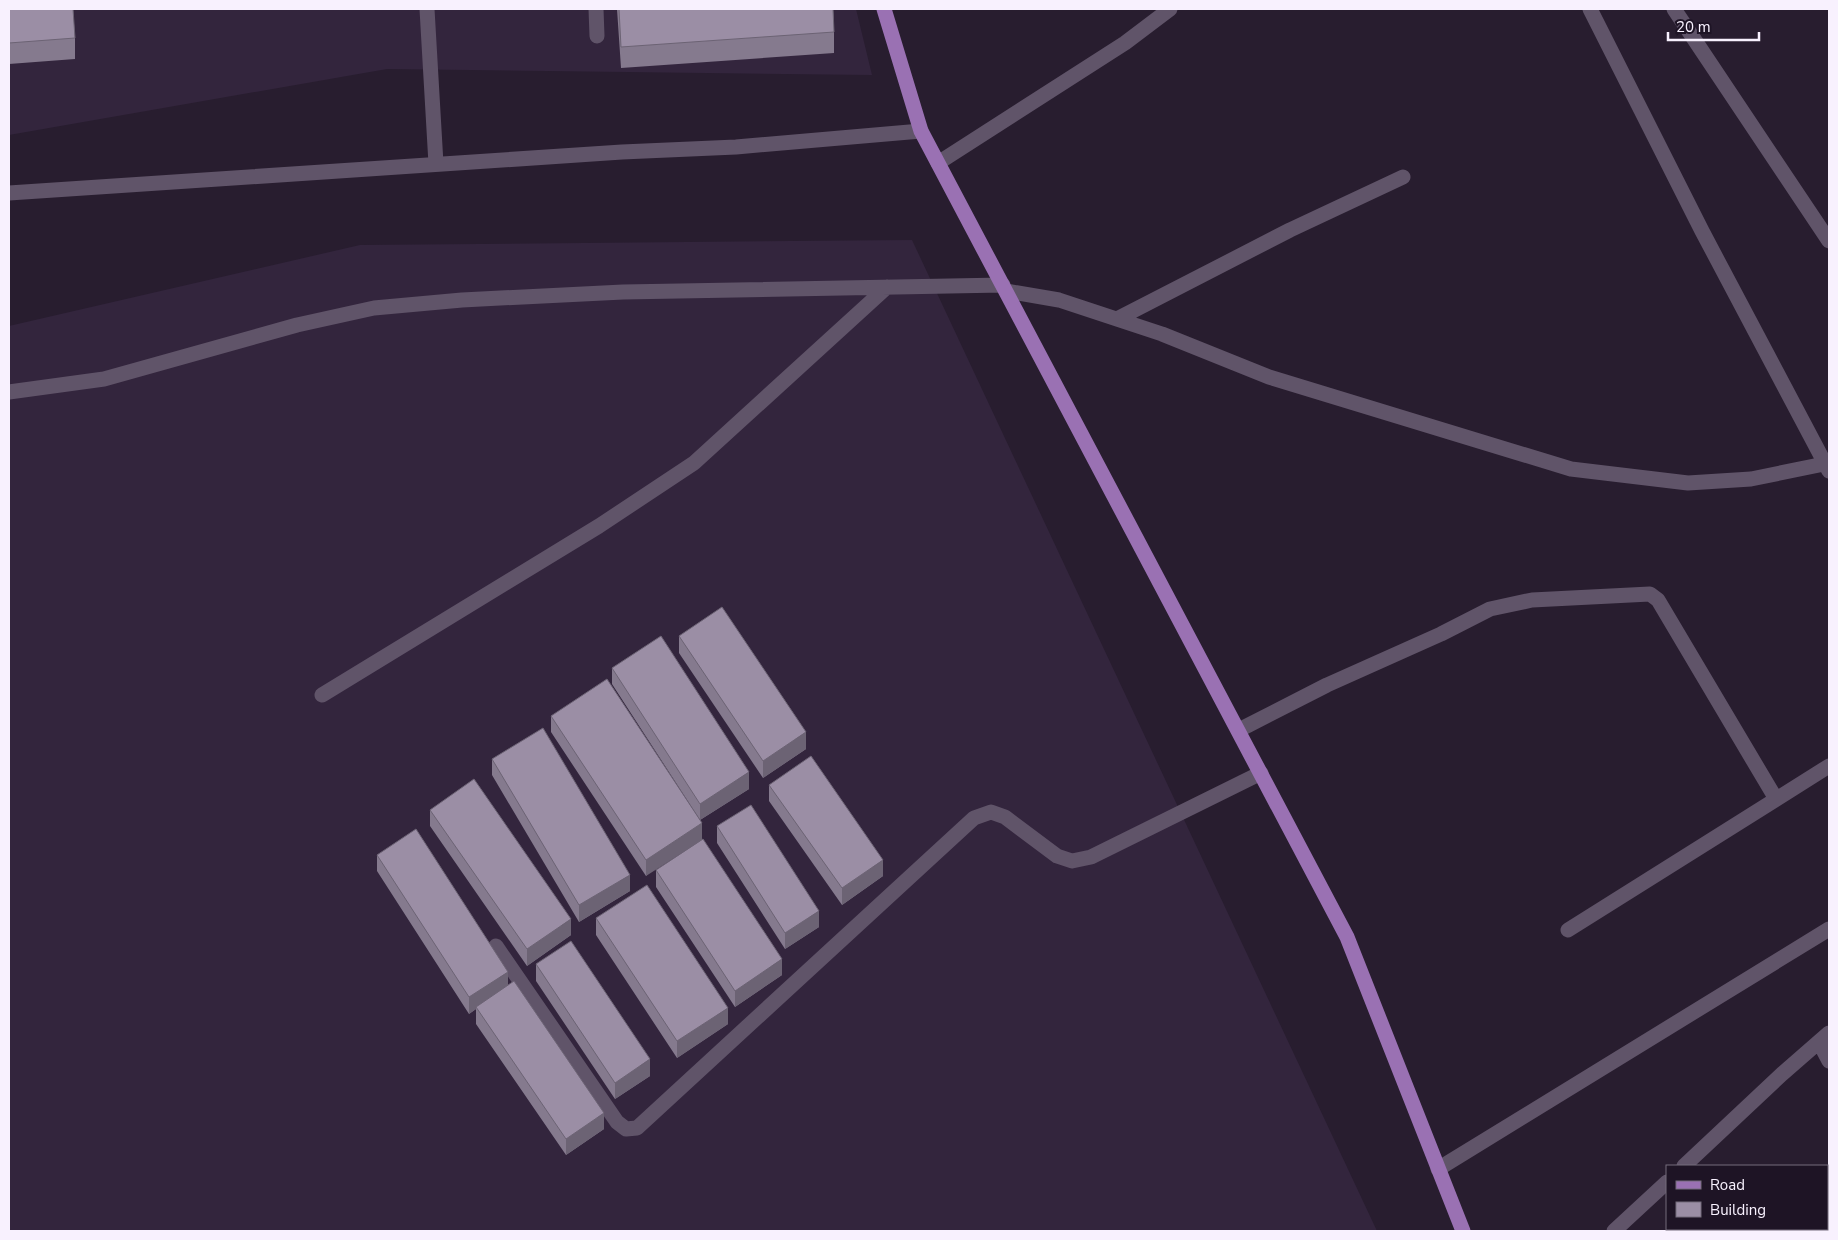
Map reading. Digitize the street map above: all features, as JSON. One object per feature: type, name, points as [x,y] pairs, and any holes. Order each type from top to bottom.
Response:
[{"type":"main road","points":[[884,9],[921,131],[1347,937],[1462,1231]]},
{"type":"street","points":[[428,9],[436,164]]},
{"type":"street","points":[[596,9],[597,36]]},
{"type":"street","points":[[938,163],[1125,43],[1170,9]]},
{"type":"street","points":[[9,392],[104,379],[297,325],[374,308],[462,300],[614,293],[887,287],[1005,288],[1059,300],[1162,334],[1269,377],[1571,469],[1688,483],[1751,479],[1828,466],[1702,231],[1590,9]]},
{"type":"street","points":[[1674,9],[1829,241]]},
{"type":"street","points":[[9,193],[622,152],[736,147],[921,131]]},
{"type":"street","points":[[1117,319],[1290,230],[1402,177]]},
{"type":"street","points":[[322,695],[599,526],[694,464],[887,287]]},
{"type":"street","points":[[1239,730],[1318,689],[1441,634],[1490,609],[1532,600],[1650,594],[1658,600],[1776,799]]},
{"type":"street","points":[[1568,930],[1829,766]]},
{"type":"street","points":[[496,946],[617,1122],[626,1129],[637,1128],[974,818],[991,812],[1005,817],[1057,856],[1072,862],[1091,857],[1261,773]]},
{"type":"street","points":[[1438,1169],[1829,929]]},
{"type":"street","points":[[1824,1038],[1829,1061]]},
{"type":"street","points":[[1685,1165],[1824,1038]]},
{"type":"street","points":[[1614,1231],[1666,1183]]},
{"type":"shaded area","points":[[9,9],[856,9],[872,75],[387,69],[9,135]]},
{"type":"shaded area","points":[[912,240],[1377,1231],[9,1231],[9,326],[360,245]]},
{"type":"building","points":[[9,9],[73,9],[75,38],[9,43]]},
{"type":"building","points":[[619,9],[833,9],[834,32],[621,47]]},
{"type":"building","points":[[722,607],[806,732],[763,761],[679,636]]},
{"type":"building","points":[[661,636],[749,772],[700,804],[612,668]]},
{"type":"building","points":[[607,679],[702,823],[646,860],[551,716]]},
{"type":"building","points":[[543,728],[630,875],[579,905],[492,759]]},
{"type":"building","points":[[811,756],[883,860],[842,888],[769,785]]},
{"type":"building","points":[[474,779],[571,919],[527,949],[430,810]]},
{"type":"building","points":[[751,805],[819,911],[785,933],[717,826]]},
{"type":"building","points":[[416,829],[508,972],[469,997],[377,855]]},
{"type":"building","points":[[703,839],[782,959],[735,991],[656,870]]},
{"type":"building","points":[[647,885],[728,1008],[677,1041],[596,918]]},
{"type":"building","points":[[571,941],[650,1059],[615,1083],[536,964]]},
{"type":"building","points":[[514,981],[604,1113],[566,1139],[476,1007]]}]
